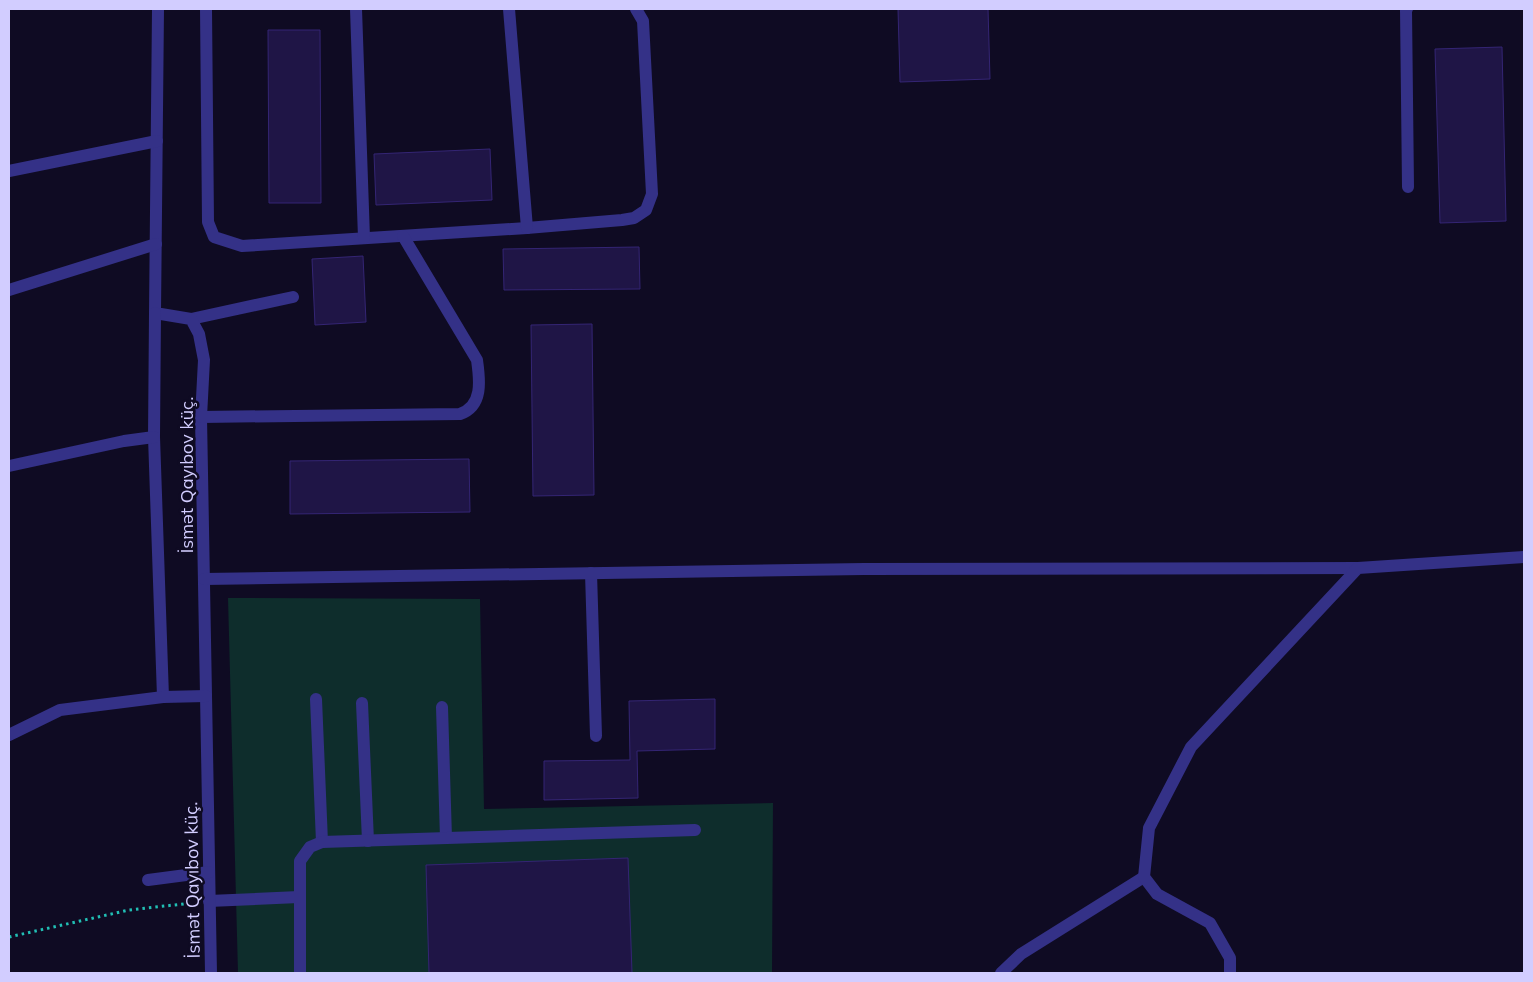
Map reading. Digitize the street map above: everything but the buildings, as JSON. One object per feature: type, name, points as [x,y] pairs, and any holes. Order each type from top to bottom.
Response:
[{"type":"street","points":[[158,9],[154,437],[163,698]]},
{"type":"street","points":[[206,9],[208,222],[214,237],[242,246],[527,228],[634,218],[646,210],[652,194],[643,22],[636,9]]},
{"type":"street","points":[[356,9],[364,238]]},
{"type":"street","points":[[509,9],[527,228]]},
{"type":"street","points":[[1407,9],[1408,187]]},
{"type":"street","points":[[9,171],[157,141]]},
{"type":"street","points":[[201,417],[460,414],[469,410],[476,401],[480,380],[477,360],[403,236]]},
{"type":"street","points":[[9,290],[156,244]]},
{"type":"street","points":[[155,313],[191,319],[293,297]]},
{"type":"street","name":"İsmət Qayıbov küç.","points":[[191,319],[199,334],[204,360],[201,417],[210,973]]},
{"type":"street","points":[[9,466],[124,441],[154,437]]},
{"type":"street","points":[[204,579],[864,569],[1358,568],[1524,557]]},
{"type":"street","points":[[1230,973],[1230,958],[1210,923],[1158,894],[1144,877],[1149,828],[1190,747],[1358,568]]},
{"type":"street","points":[[591,572],[596,736]]},
{"type":"street","points":[[9,735],[60,710],[163,698],[206,696]]},
{"type":"street","points":[[316,698],[322,842]]},
{"type":"street","points":[[362,703],[368,841]]},
{"type":"street","points":[[442,707],[446,838]]},
{"type":"street","points":[[300,973],[300,861],[310,847],[322,842],[695,830]]},
{"type":"street","points":[[148,880],[209,872]]},
{"type":"street","points":[[1001,973],[1021,954],[1144,877]]},
{"type":"street","points":[[209,901],[299,897]]},
{"type":"path","points":[[9,937],[129,910],[209,901]]},
{"type":"green space","points":[[228,598],[480,599],[484,809],[773,803],[772,973],[238,973]]}]
